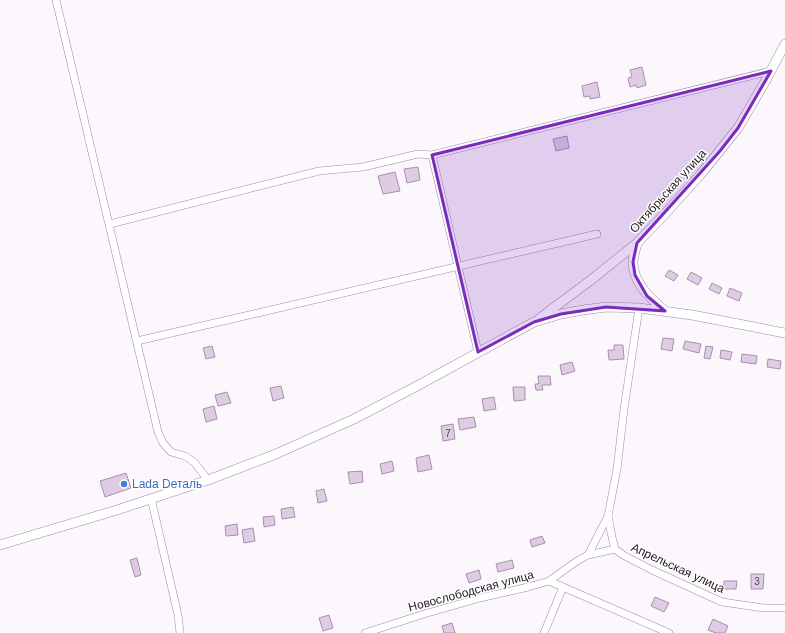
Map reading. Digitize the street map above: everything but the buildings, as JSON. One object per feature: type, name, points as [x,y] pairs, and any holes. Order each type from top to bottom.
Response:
[{"type":"street","points":[[56,0],[158,432],[163,443],[171,452],[185,456],[194,462],[208,480]]},
{"type":"street","name":"Октябрьская улица","points":[[534,322],[591,280],[637,243],[665,214],[701,174],[738,128],[785,44]]},
{"type":"street","points":[[110,224],[319,171],[363,167],[418,154],[432,155],[771,71]]},
{"type":"street","points":[[432,155],[478,352]]},
{"type":"street","points":[[137,341],[597,234]]},
{"type":"street","points":[[637,243],[633,262],[635,275],[648,296],[665,311]]},
{"type":"street","points":[[0,545],[208,480],[276,454],[354,419],[534,322],[561,314],[606,307],[639,308],[692,315],[785,333]]},
{"type":"street","points":[[549,581],[588,555],[608,516],[617,469],[639,308]]},
{"type":"street","points":[[151,498],[178,615],[180,633]]},
{"type":"street","points":[[608,516],[615,549]]},
{"type":"street","name":"Апрельская улица","points":[[588,555],[615,549],[623,555],[652,570],[722,602],[764,608],[785,608]]},
{"type":"street","name":"Новослободская улица","points":[[365,633],[473,600],[549,581],[669,633]]},
{"type":"street","points":[[544,633],[562,586]]},
{"type":"highlighted area","points":[[771,71],[738,128],[720,151],[637,243],[633,262],[635,275],[647,296],[665,311],[606,307],[561,314],[534,322],[478,352],[432,155]]},
{"type":"place","name":"Lada Dеталь","points":[[124,484]]}]
